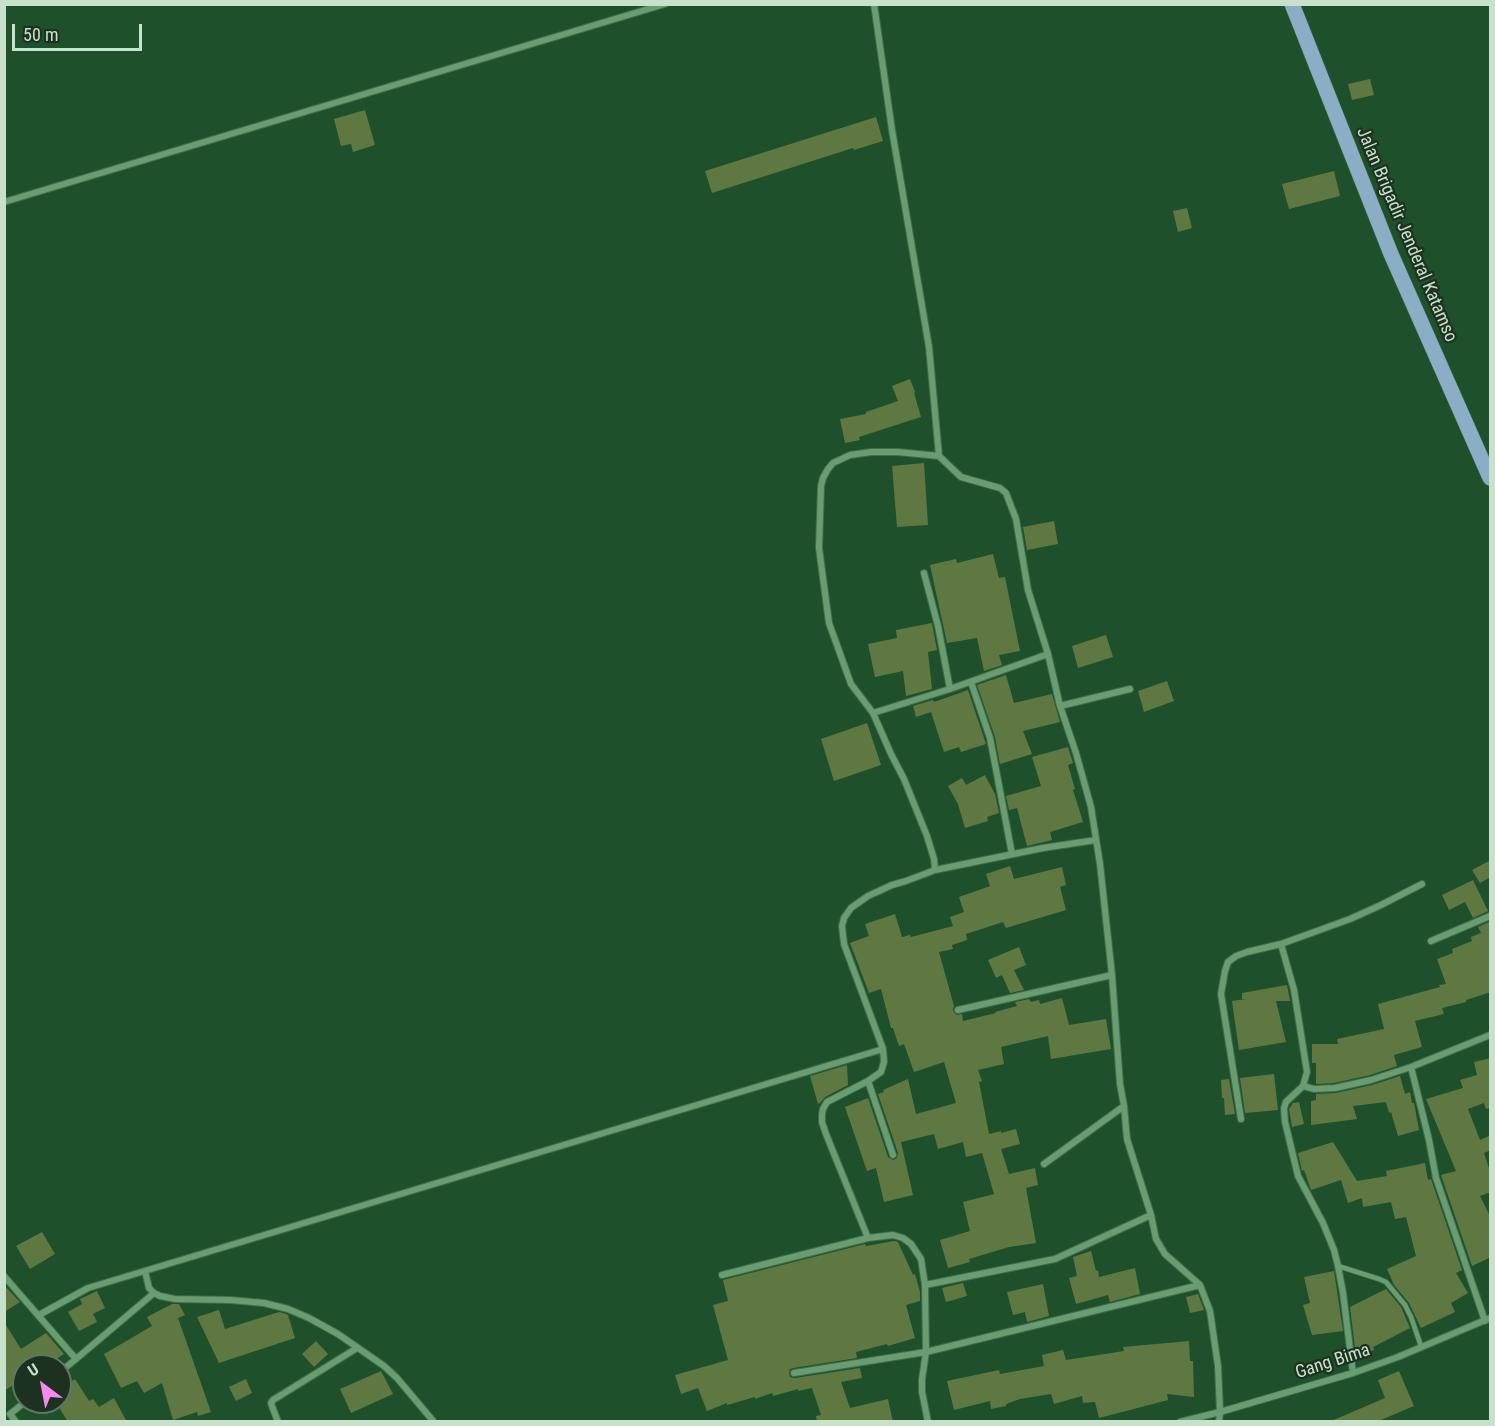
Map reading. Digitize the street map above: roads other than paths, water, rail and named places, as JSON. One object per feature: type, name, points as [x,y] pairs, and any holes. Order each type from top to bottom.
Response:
[{"type":"main road","name":"Jalan Brigadir Jenderal Katamso","points":[[1292,4],[1390,254],[1491,478]]},
{"type":"street","points":[[4,202],[665,4]]},
{"type":"street","points":[[874,4],[892,130],[929,347],[939,456]]},
{"type":"street","points":[[935,870],[927,836],[904,779],[873,713],[851,684],[829,623],[819,548],[821,486],[823,478],[833,463],[850,455],[898,452],[939,456],[961,477],[1000,488],[1006,493],[1016,519],[1028,590],[1091,807],[1112,975],[1117,1057],[1127,1139],[1151,1215],[1156,1239],[1165,1254],[1200,1285],[1210,1311],[1218,1366],[1219,1422]]},
{"type":"street","points":[[924,573],[938,626],[950,689]]},
{"type":"street","points":[[873,713],[971,682],[1048,654]]},
{"type":"street","points":[[971,682],[990,738],[1012,854]]},
{"type":"street","points":[[1060,706],[1130,690]]},
{"type":"street","points":[[868,1239],[822,1122],[823,1109],[827,1102],[877,1076],[884,1062],[883,1049],[844,945],[842,926],[844,918],[851,908],[868,896],[935,870],[1043,848],[1096,840]]},
{"type":"street","points":[[1241,1119],[1221,994],[1228,962],[1247,952],[1281,944],[1350,919],[1422,884]]},
{"type":"street","points":[[1431,941],[1491,916]]},
{"type":"street","points":[[1281,944],[1294,990],[1307,1072],[1303,1086],[1286,1102],[1285,1122],[1298,1176],[1323,1222],[1334,1250],[1343,1293],[1353,1373]]},
{"type":"street","points":[[958,1010],[1112,975]]},
{"type":"street","points":[[1303,1086],[1322,1089],[1347,1086],[1411,1067],[1491,1035]]},
{"type":"street","points":[[39,1315],[88,1288],[883,1049]]},
{"type":"street","points":[[1411,1067],[1436,1178],[1488,1319]]},
{"type":"street","points":[[868,1081],[892,1155]]},
{"type":"street","points":[[1044,1164],[1124,1106]]},
{"type":"street","points":[[925,1285],[1054,1259],[1151,1215]]},
{"type":"street","points":[[722,1275],[868,1239],[893,1235],[903,1238],[911,1244],[921,1259],[925,1285],[926,1352],[922,1392],[928,1422]]},
{"type":"street","points":[[145,1271],[147,1284],[154,1293],[160,1296],[175,1299],[230,1300],[264,1304],[288,1309],[309,1318],[384,1366],[434,1422]]},
{"type":"street","points":[[4,1276],[76,1359]]},
{"type":"street","points":[[794,1373],[926,1352],[1200,1285]]},
{"type":"street","points":[[72,1362],[154,1293]]},
{"type":"street","name":"Gang Bima","points":[[1180,1422],[1353,1373],[1398,1357],[1488,1319]]},
{"type":"street","points":[[278,1422],[271,1403],[273,1400],[357,1348]]},
{"type":"street","points":[[4,1408],[15,1422]]},
{"type":"lane","points":[[1338,1266],[1386,1282],[1405,1305],[1421,1346]]}]
